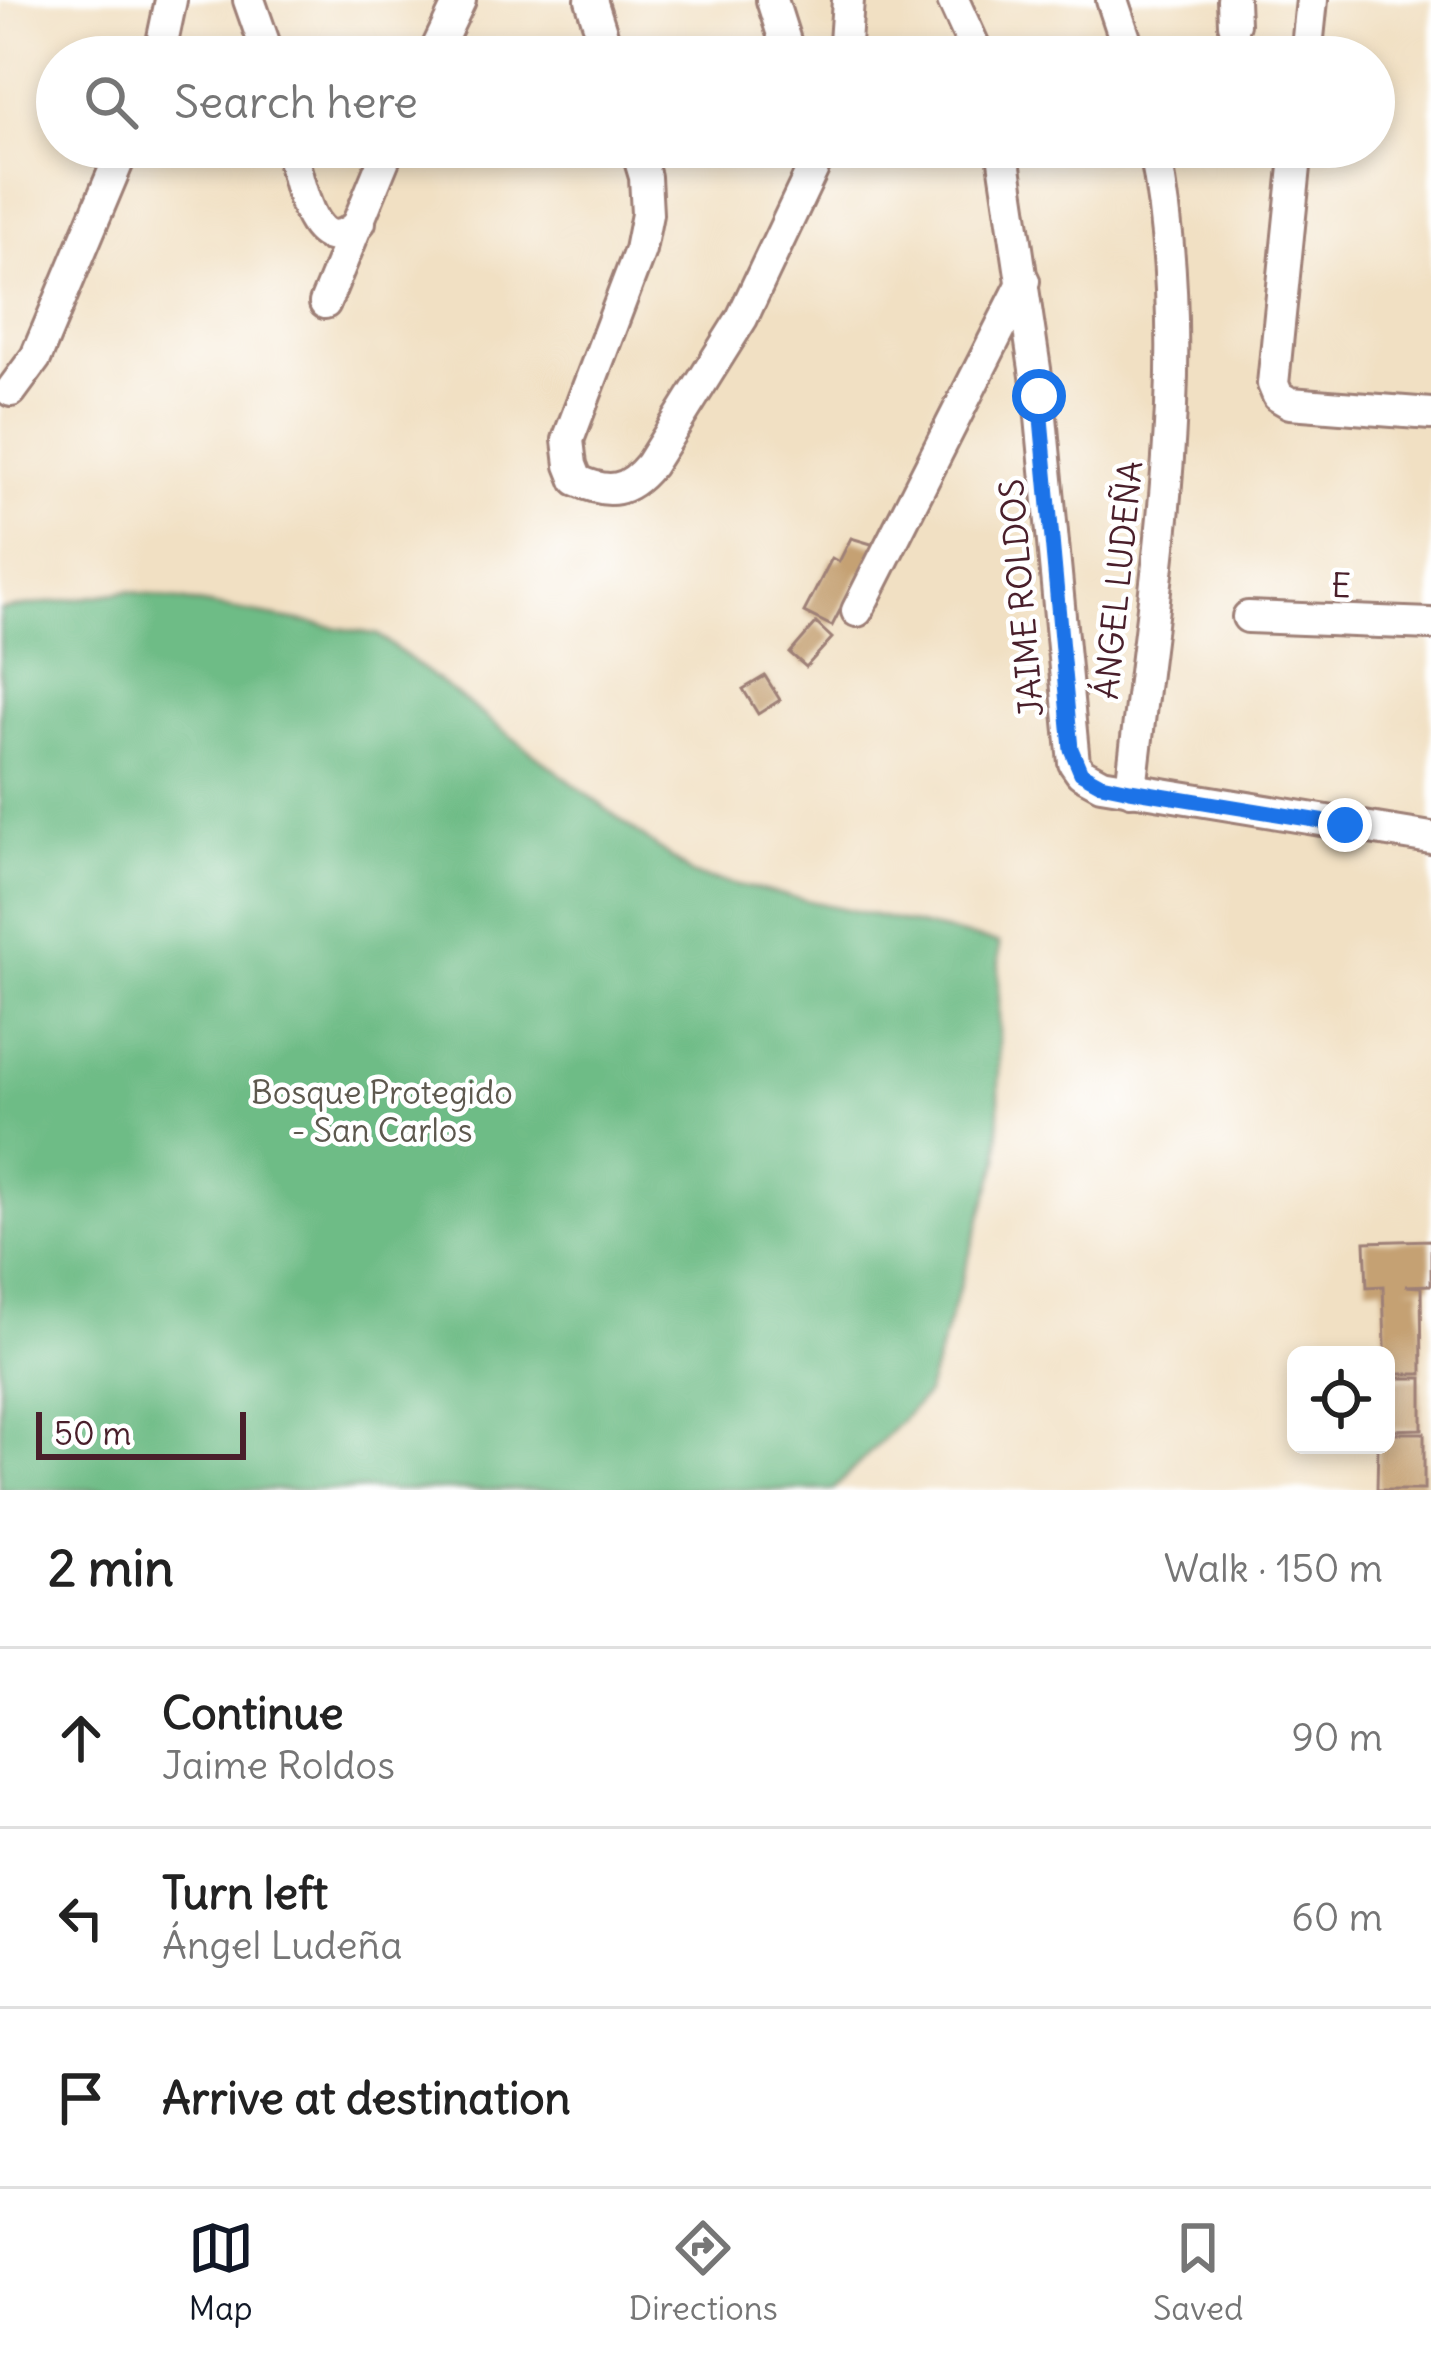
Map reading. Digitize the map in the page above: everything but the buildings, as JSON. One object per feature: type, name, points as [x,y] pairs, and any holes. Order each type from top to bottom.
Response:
[{"type":"street","points":[[163,36],[171,0]]},
{"type":"street","points":[[249,0],[262,36]]},
{"type":"street","points":[[443,36],[460,0]]},
{"type":"street","points":[[591,0],[602,36]]},
{"type":"street","points":[[772,0],[783,36]]},
{"type":"street","points":[[845,36],[848,0]]},
{"type":"street","points":[[953,0],[969,36]]},
{"type":"street","points":[[1112,0],[1124,36]]},
{"type":"street","points":[[1308,36],[1312,0]]},
{"type":"street","points":[[11,391],[36,356],[115,168]]},
{"type":"street","points":[[295,168],[307,212],[320,231],[337,237],[360,222]]},
{"type":"street","points":[[325,303],[381,168]]},
{"type":"street","points":[[642,168],[647,214],[640,250],[568,440],[577,480],[611,491],[635,483],[650,465],[742,318],[813,168]]},
{"type":"street","name":"JAIME ROLDOS","points":[[1005,168],[1024,281],[1071,749],[1081,773],[1101,784],[1130,790]]},
{"type":"street","name":"ÁNGEL LUDEÑA","points":[[1130,790],[1170,436],[1173,290],[1157,168]]},
{"type":"street","points":[[1295,168],[1273,385],[1278,396],[1290,403],[1431,414]]},
{"type":"street","points":[[857,611],[1024,281]]},
{"type":"street","name":"E","points":[[1248,617],[1431,624]]},
{"type":"street","points":[[1130,790],[1431,838]]},
{"type":"green space","name":"Bosque Protegido - San Carlos","points":[[129,591],[378,635],[693,875],[999,943],[999,1159],[926,1395],[833,1490],[0,1490],[0,610]]},
{"type":"route","points":[[1039,396],[1071,749],[1081,773],[1101,784],[1130,790],[1345,825]]}]
